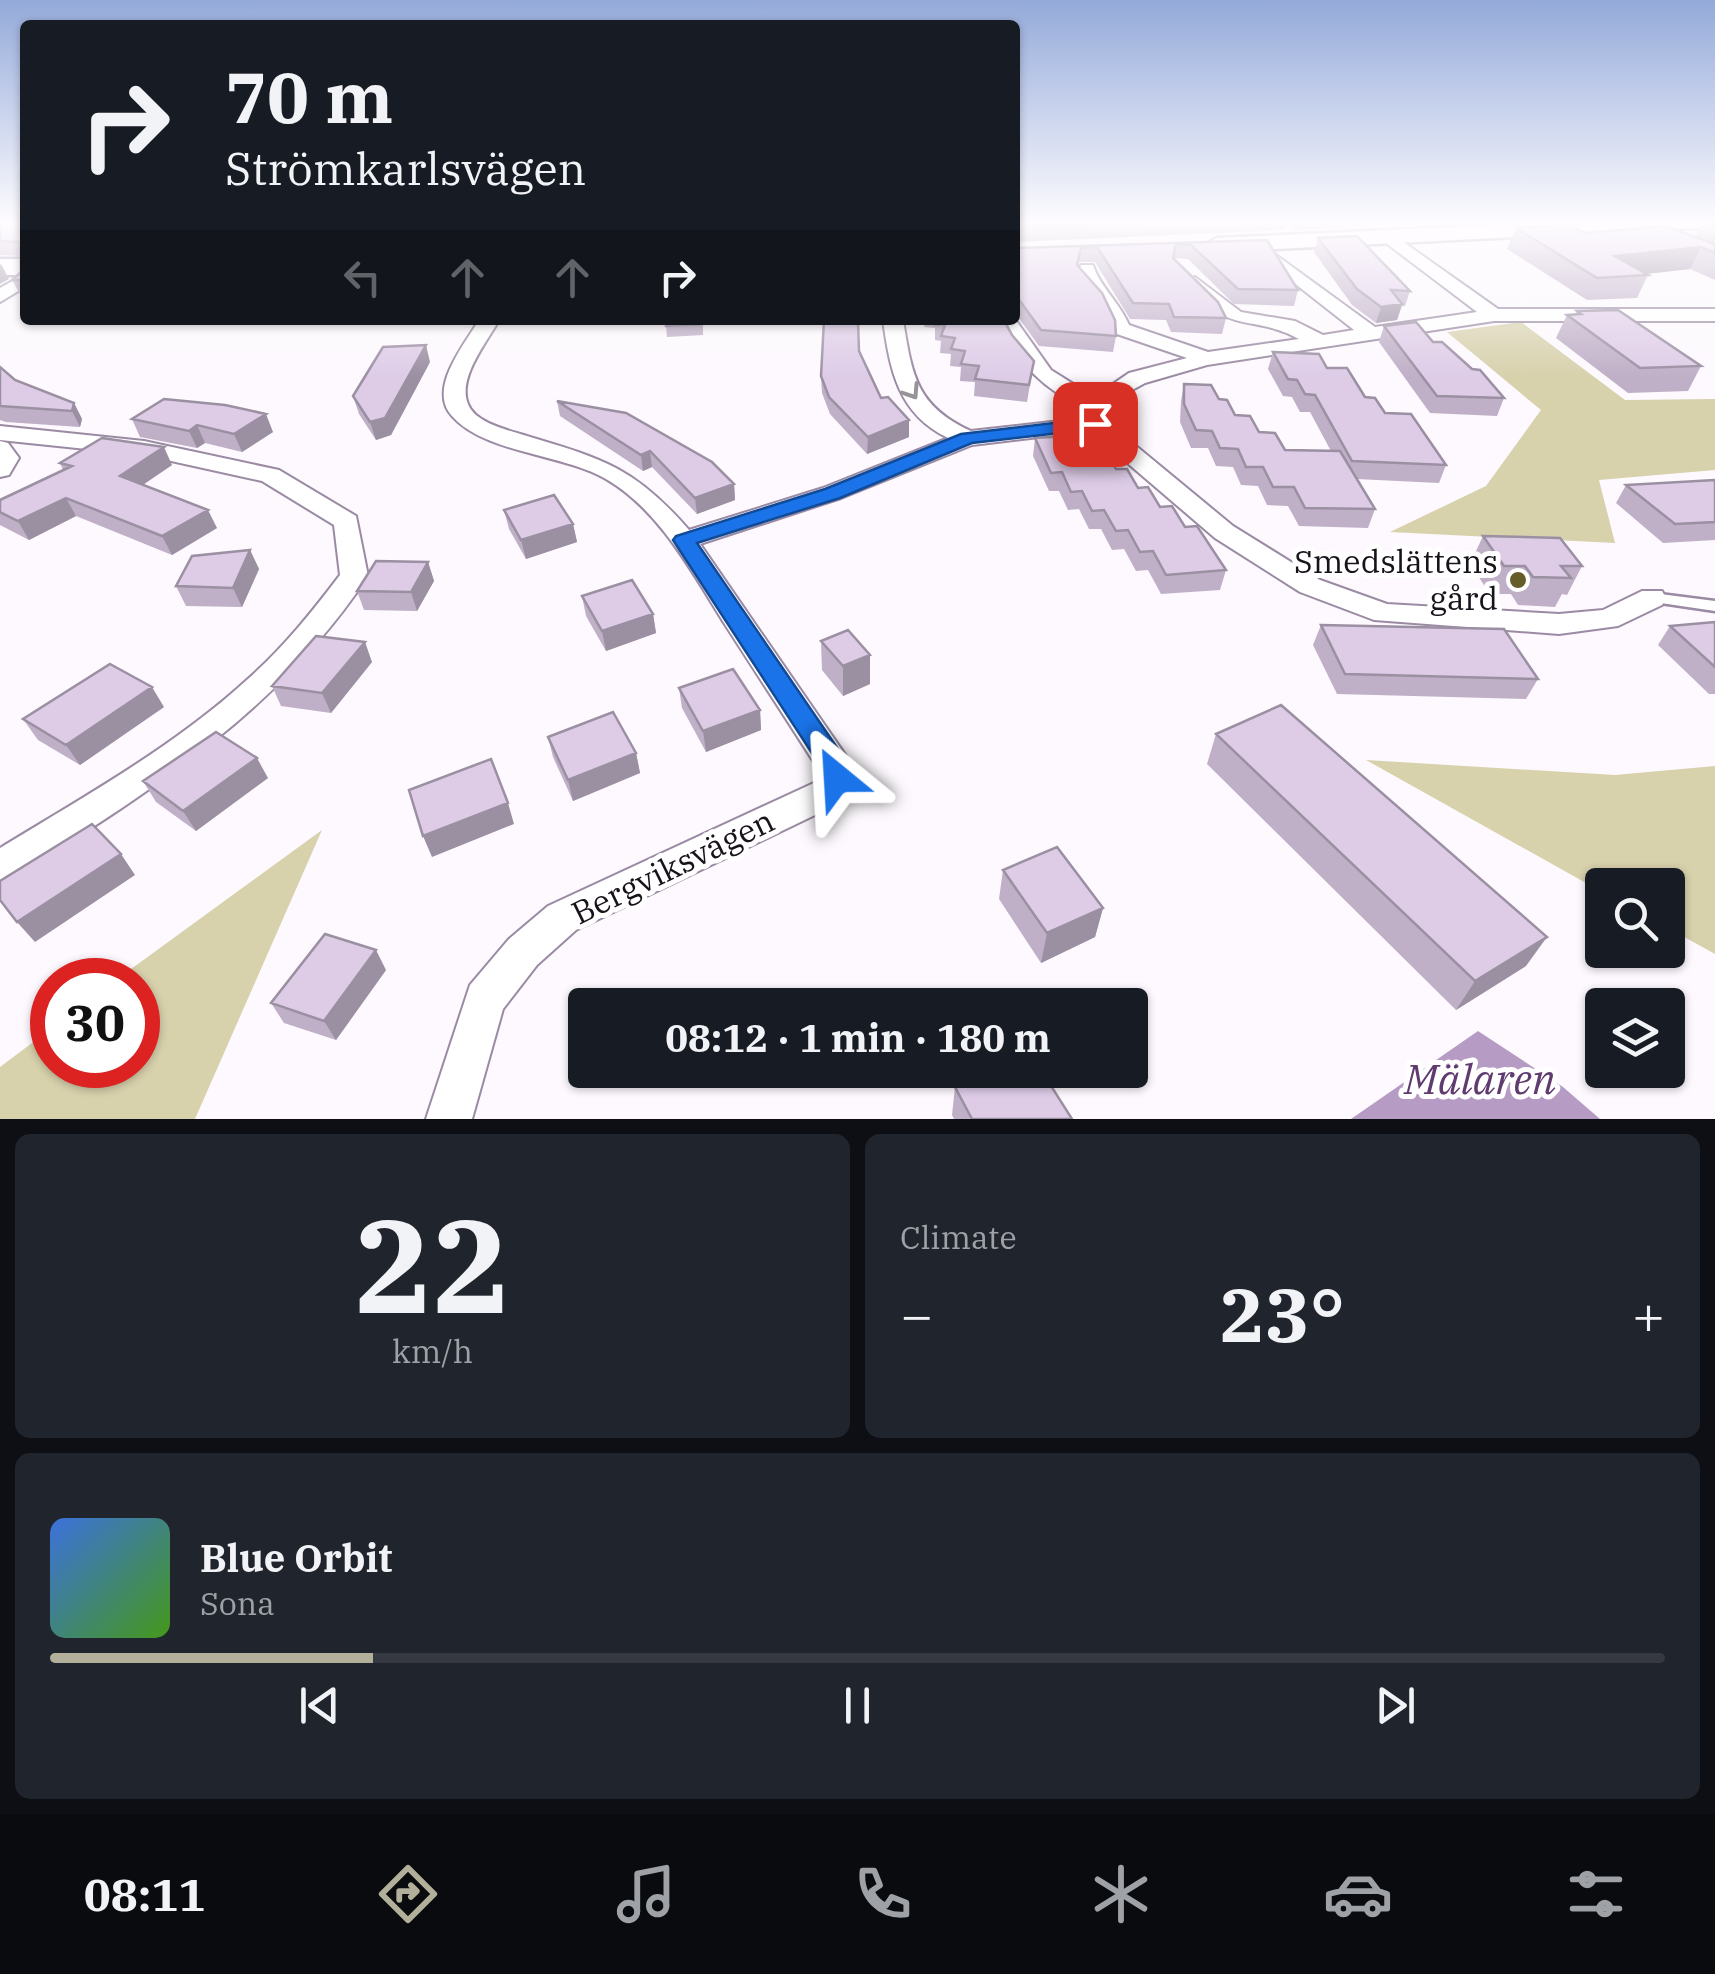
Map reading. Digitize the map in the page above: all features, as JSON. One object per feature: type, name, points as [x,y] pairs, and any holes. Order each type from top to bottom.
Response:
[{"type":"street","points":[[1087,274],[1112,305],[1121,329],[1141,340],[1190,350],[1205,359]]},
{"type":"street","points":[[1196,274],[1223,310],[1247,321],[1288,325],[1317,340]]},
{"type":"street","points":[[1294,274],[1370,333]]},
{"type":"street","points":[[1443,274],[1494,315]]},
{"type":"street","points":[[1098,416],[1105,397],[1137,378],[1205,359],[1317,340],[1494,315],[1715,315]]},
{"type":"street","name":"Bergviksvägen","points":[[449,1119],[485,998],[523,952],[562,918],[829,792],[837,778],[834,765],[684,540],[647,497],[616,474],[484,430],[460,412],[455,402],[458,374],[485,325]]},
{"type":"street","points":[[894,325],[903,385],[937,426],[968,438]]},
{"type":"street","points":[[1009,325],[1034,366],[1062,392],[1098,416],[1224,532],[1310,586],[1384,612],[1558,624],[1608,619],[1652,598]]},
{"type":"street","points":[[684,540],[832,494],[968,438],[1098,416]]},
{"type":"street","points":[[0,433],[144,448],[270,474],[348,522],[354,576],[314,630],[243,702],[103,802],[0,867]]},
{"type":"street","points":[[0,448],[7,458],[0,470]]},
{"type":"lane","points":[[1652,598],[1715,606]]},
{"type":"shaded area","points":[[1521,322],[1625,400],[1715,399],[1715,470],[1599,480],[1615,543],[1390,532],[1486,486],[1541,410],[1447,332]]},
{"type":"shaded area","points":[[1366,760],[1615,775],[1715,766],[1715,954],[1685,937],[1685,868],[1585,868],[1585,882]]},
{"type":"shaded area","points":[[322,830],[195,1119],[0,1119],[0,1067],[30,1044],[30,1088],[160,1088],[160,958],[146,958]]},
{"type":"water","name":"Mälaren","points":[[1478,1031],[1563,1087],[1600,1119],[1351,1119]]},
{"type":"building","points":[[1020,274],[1085,274],[1102,293],[1115,320],[1116,336],[1041,330],[1020,301]]},
{"type":"building","points":[[1114,274],[1190,274],[1218,302],[1226,318],[1174,317],[1169,304],[1133,303]]},
{"type":"building","points":[[1222,274],[1288,274],[1298,290],[1238,289]]},
{"type":"building","points":[[1346,274],[1394,274],[1410,291],[1391,290],[1402,304],[1381,307],[1357,289]]},
{"type":"building","points":[[1591,274],[1648,275],[1597,278]]},
{"type":"building","points":[[1618,310],[1701,366],[1640,368],[1567,315],[1581,314],[1577,311]]},
{"type":"building","points":[[1416,322],[1433,342],[1442,342],[1472,369],[1480,370],[1504,398],[1437,396],[1384,326]]},
{"type":"building","points":[[824,325],[858,325],[859,351],[881,398],[888,397],[909,420],[868,437],[829,397],[821,376]]},
{"type":"building","points":[[945,325],[1007,325],[1034,361],[1029,385],[975,379],[979,366],[961,364],[965,351],[951,349],[955,338],[941,336]]},
{"type":"building","points":[[426,345],[385,418],[370,422],[353,396],[383,347]]},
{"type":"building","points":[[1273,352],[1319,354],[1327,368],[1347,368],[1365,397],[1375,398],[1385,413],[1411,414],[1446,465],[1352,461],[1315,395],[1305,394],[1297,380],[1288,379]]},
{"type":"building","points":[[0,367],[15,380],[74,403],[72,411],[0,406]]},
{"type":"building","points":[[1184,384],[1211,385],[1219,399],[1227,400],[1235,415],[1250,416],[1259,432],[1275,433],[1285,450],[1340,451],[1375,509],[1305,508],[1294,487],[1273,487],[1263,467],[1246,467],[1238,449],[1220,448],[1212,431],[1196,430],[1184,404]]},
{"type":"building","points":[[164,399],[266,414],[234,434],[197,425],[189,431],[132,419]]},
{"type":"building","points":[[557,401],[626,413],[712,462],[734,484],[695,498],[650,451],[641,455]]},
{"type":"building","points":[[1084,435],[1093,452],[1106,451],[1116,469],[1127,469],[1138,488],[1148,487],[1160,507],[1172,506],[1185,527],[1197,526],[1226,570],[1166,575],[1153,551],[1140,552],[1128,530],[1116,531],[1104,510],[1092,511],[1082,491],[1071,492],[1062,472],[1051,473],[1035,438]]},
{"type":"building","points":[[102,438],[164,447],[120,476],[208,510],[162,536],[66,498],[18,521],[0,512],[0,500],[72,466],[60,463]]},
{"type":"building","points":[[1715,480],[1715,522],[1675,524],[1626,485]]},
{"type":"building","points":[[554,495],[573,524],[521,540],[504,510]]},
{"type":"building","points":[[1483,536],[1560,538],[1582,566],[1561,566],[1571,578],[1533,577],[1525,566],[1504,566]]},
{"type":"building","points":[[250,550],[233,588],[176,586],[192,556]]},
{"type":"building","points":[[376,561],[428,562],[411,592],[357,591]]},
{"type":"building","points":[[632,580],[653,614],[602,631],[582,596]]},
{"type":"building","points":[[1715,622],[1715,667],[1670,626]]},
{"type":"building","points":[[1321,625],[1504,629],[1538,679],[1345,674]]},
{"type":"building","points":[[848,630],[870,655],[843,666],[821,641]]},
{"type":"building","points":[[316,636],[365,642],[322,693],[272,686]]},
{"type":"building","points":[[110,664],[152,687],[66,745],[23,719]]},
{"type":"building","points":[[733,669],[760,710],[703,731],[679,688]]},
{"type":"building","points":[[1281,705],[1547,937],[1475,981],[1216,734]]},
{"type":"building","points":[[613,712],[636,753],[568,780],[548,737]]},
{"type":"building","points":[[216,732],[257,758],[183,811],[143,781]]},
{"type":"building","points":[[491,759],[508,803],[423,836],[409,790]]},
{"type":"building","points":[[92,824],[121,854],[17,922],[0,900],[0,881]]},
{"type":"building","points":[[1057,847],[1103,908],[1047,933],[1003,870]]},
{"type":"building","points":[[325,934],[376,950],[324,1021],[271,1003]]},
{"type":"building","points":[[956,1088],[1052,1088],[1072,1119],[972,1119]]},
{"type":"place","name":"Smedslättens gård","points":[[1518,580]]},
{"type":"route","points":[[837,778],[834,765],[684,540],[832,494],[968,438],[1095,424]]}]
